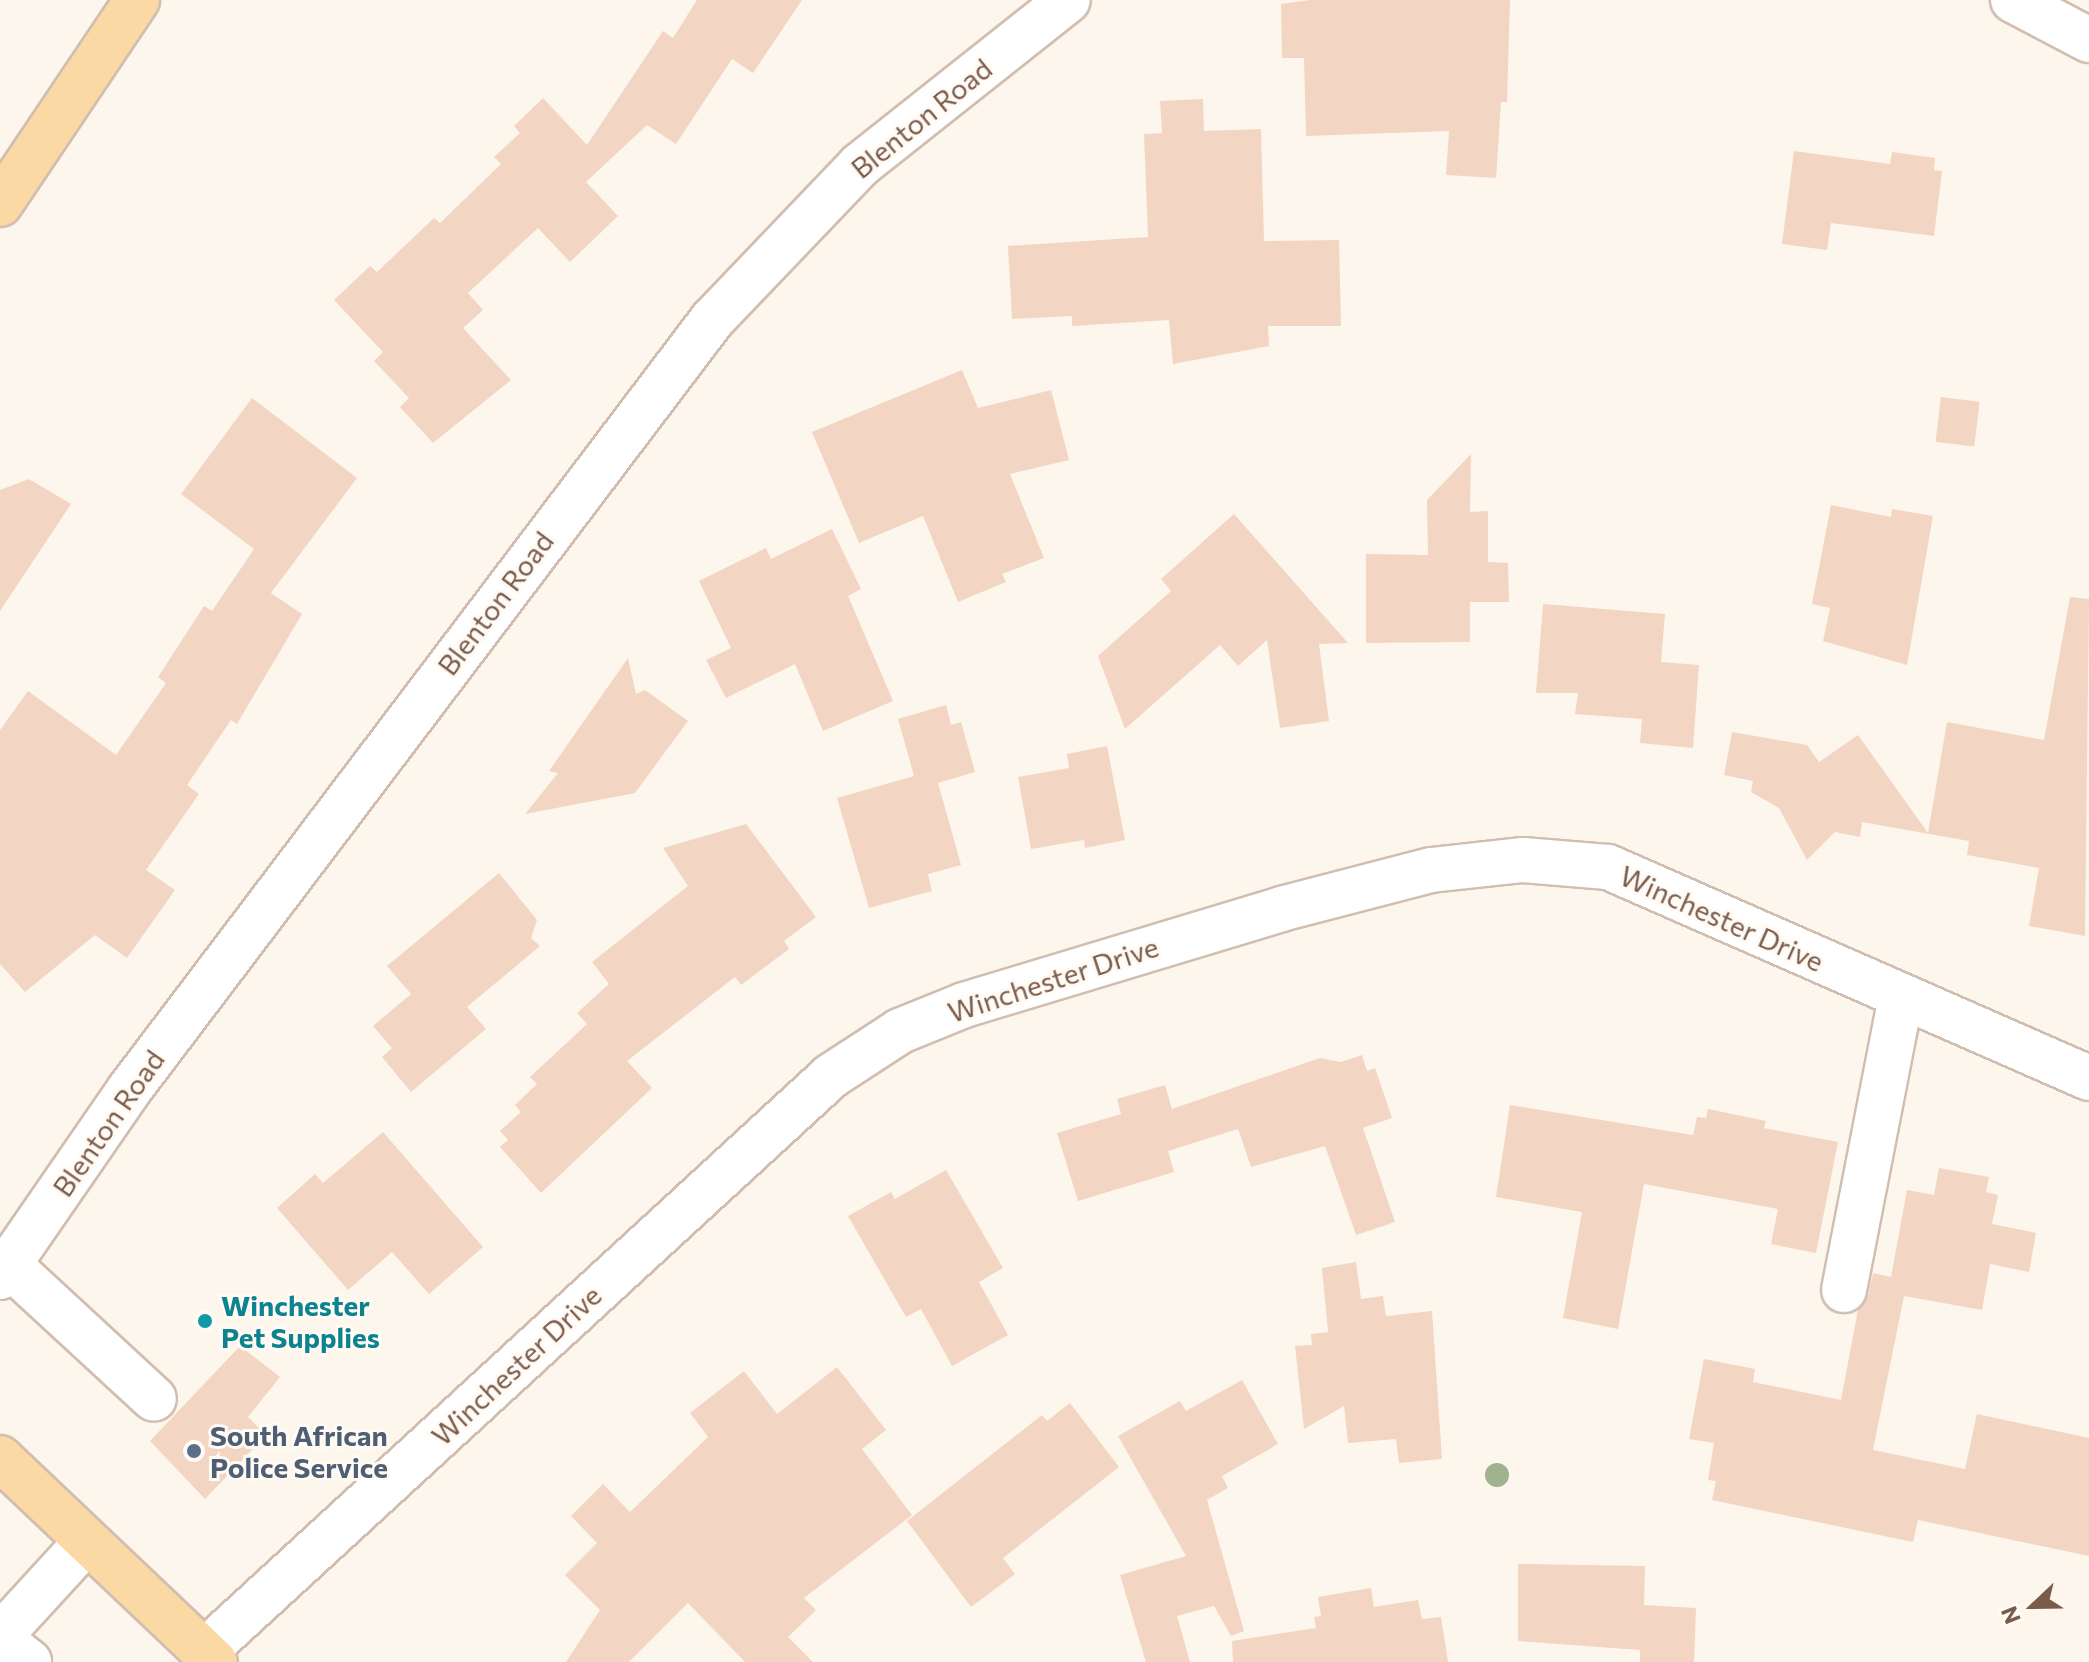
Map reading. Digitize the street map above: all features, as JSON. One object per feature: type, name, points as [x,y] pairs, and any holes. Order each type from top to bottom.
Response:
[{"type":"main road","points":[[0,204],[137,0]]},
{"type":"main road","points":[[0,1458],[209,1657]]},
{"type":"street","name":"Blenton Road","points":[[4,1271],[129,1090],[712,320],[860,165],[1068,0]]},
{"type":"street","points":[[2013,0],[2089,40]]},
{"type":"street","name":"Winchester Drive","points":[[209,1657],[831,1076],[900,1031],[964,1005],[1311,901],[1431,870],[1523,860],[1608,867],[2089,1078]]},
{"type":"street","points":[[1844,1290],[1901,996]]},
{"type":"street","points":[[4,1271],[154,1399]]},
{"type":"street","points":[[29,1662],[0,1638],[86,1542]]},
{"type":"building","points":[[697,0],[802,0],[753,73],[732,59],[676,144],[647,125],[586,182],[618,216],[570,262],[538,228],[468,293],[483,310],[463,328],[511,380],[433,443],[400,407],[409,398],[374,361],[383,352],[334,300],[370,266],[377,272],[434,218],[440,223],[501,164],[494,157],[520,133],[514,126],[543,98],[587,145],[663,31],[673,38]]},
{"type":"building","points":[[1310,0],[1510,0],[1507,102],[1501,102],[1496,178],[1446,175],[1449,131],[1306,136],[1304,58],[1282,58],[1281,4]]},
{"type":"building","points":[[1203,99],[1204,131],[1261,129],[1264,241],[1339,240],[1341,326],[1268,326],[1269,346],[1173,364],[1169,320],[1072,326],[1072,316],[1012,319],[1008,246],[1148,237],[1144,134],[1162,133],[1160,101]]},
{"type":"building","points":[[1794,151],[1890,164],[1892,152],[1935,158],[1934,170],[1942,171],[1934,236],[1831,223],[1827,250],[1782,244]]},
{"type":"building","points":[[962,370],[978,408],[1051,390],[1069,460],[1010,474],[1044,558],[1002,574],[1006,582],[958,602],[923,516],[859,543],[812,432]]},
{"type":"building","points":[[1941,397],[1980,402],[1974,446],[1936,442]]},
{"type":"building","points":[[252,398],[357,478],[271,593],[302,614],[237,724],[231,720],[187,785],[199,794],[146,870],[175,890],[127,958],[95,935],[25,992],[0,964],[0,730],[28,691],[116,755],[166,683],[158,677],[204,606],[212,611],[254,549],[181,494]]},
{"type":"building","points":[[1471,454],[1470,512],[1488,511],[1488,562],[1508,563],[1509,602],[1470,602],[1470,642],[1366,643],[1366,554],[1428,555],[1427,500]]},
{"type":"building","points":[[29,479],[71,504],[0,611],[0,490]]},
{"type":"building","points":[[1831,505],[1891,517],[1892,509],[1933,516],[1907,665],[1823,641],[1830,608],[1812,604]]},
{"type":"building","points":[[1234,514],[1348,643],[1319,644],[1329,721],[1280,728],[1267,640],[1238,666],[1220,645],[1125,729],[1098,656],[1171,591],[1161,579]]},
{"type":"building","points":[[832,529],[861,589],[848,596],[893,701],[823,731],[795,664],[726,698],[706,660],[731,648],[699,581],[766,548],[771,559]]},
{"type":"building","points":[[2070,597],[2089,599],[2085,936],[2029,926],[2039,868],[1967,855],[1969,841],[1862,822],[1860,837],[1835,832],[1807,860],[1779,808],[1751,792],[1753,781],[1724,775],[1732,732],[1807,745],[1819,762],[1858,735],[1928,833],[1947,722],[2044,740]]},
{"type":"building","points":[[1543,604],[1665,614],[1661,662],[1699,665],[1693,748],[1640,743],[1642,719],[1575,714],[1578,693],[1536,693]]},
{"type":"building","points":[[628,658],[636,694],[645,690],[688,721],[635,793],[525,814],[558,773],[549,771]]},
{"type":"building","points":[[946,705],[951,725],[961,722],[975,772],[938,783],[961,865],[928,874],[932,891],[869,908],[837,798],[914,776],[898,719]]},
{"type":"building","points":[[1107,746],[1125,840],[1085,848],[1084,840],[1031,849],[1018,777],[1069,768],[1067,754]]},
{"type":"building","points":[[746,824],[816,917],[784,941],[789,949],[741,985],[735,977],[627,1061],[652,1088],[541,1193],[500,1147],[508,1140],[500,1131],[521,1112],[515,1105],[537,1084],[530,1077],[587,1024],[577,1013],[609,984],[592,962],[688,886],[663,848]]},
{"type":"building","points":[[499,873],[537,920],[531,938],[540,946],[467,1007],[486,1029],[411,1092],[382,1057],[392,1048],[373,1026],[411,994],[387,966]]},
{"type":"building","points":[[1362,1055],[1367,1071],[1375,1068],[1392,1118],[1363,1128],[1395,1222],[1356,1235],[1325,1146],[1251,1167],[1238,1129],[1168,1151],[1174,1172],[1078,1201],[1057,1133],[1121,1114],[1117,1099],[1165,1085],[1172,1109],[1320,1058],[1341,1062]]},
{"type":"building","points":[[1510,1105],[1693,1135],[1697,1117],[1706,1118],[1708,1109],[1766,1121],[1764,1128],[1838,1142],[1816,1253],[1771,1244],[1778,1209],[1644,1184],[1618,1329],[1563,1318],[1582,1212],[1496,1197]]},
{"type":"building","points":[[383,1132],[483,1247],[429,1294],[392,1252],[348,1290],[277,1208],[315,1174],[323,1183]]},
{"type":"building","points":[[1939,1168],[1989,1177],[1986,1192],[1998,1195],[1992,1224],[2036,1233],[2029,1272],[1990,1264],[1982,1310],[1904,1296],[1873,1450],[1965,1469],[1977,1414],[2089,1438],[2089,1556],[1918,1520],[1913,1542],[1712,1500],[1716,1481],[1708,1480],[1714,1443],[1689,1439],[1704,1359],[1755,1369],[1753,1382],[1841,1400],[1858,1310],[1868,1296],[1873,1273],[1891,1277],[1907,1190],[1934,1195]]},
{"type":"building","points":[[946,1170],[1003,1268],[979,1282],[1008,1335],[952,1366],[921,1309],[906,1317],[848,1216],[891,1192],[895,1199]]},
{"type":"building","points":[[1356,1262],[1361,1299],[1383,1296],[1386,1316],[1432,1311],[1442,1459],[1399,1463],[1396,1439],[1348,1443],[1344,1406],[1304,1429],[1295,1346],[1312,1345],[1311,1334],[1328,1332],[1322,1268]]},
{"type":"building","points":[[240,1346],[280,1377],[248,1417],[266,1435],[205,1499],[150,1441]]},
{"type":"building","points":[[837,1367],[886,1430],[862,1449],[912,1515],[804,1598],[816,1610],[788,1637],[813,1662],[745,1662],[688,1603],[629,1662],[566,1662],[600,1610],[565,1575],[597,1543],[571,1516],[603,1484],[630,1512],[708,1437],[690,1413],[744,1371],[777,1414]]},
{"type":"building","points":[[1242,1380],[1278,1444],[1222,1476],[1228,1488],[1207,1500],[1244,1631],[1231,1636],[1214,1606],[1177,1616],[1190,1662],[1146,1662],[1120,1575],[1186,1556],[1118,1436],[1180,1401],[1186,1411]]},
{"type":"building","points":[[1070,1403],[1119,1467],[1003,1558],[1015,1574],[971,1607],[907,1521],[1042,1415],[1047,1421]]},
{"type":"building","points":[[1518,1564],[1645,1566],[1644,1605],[1696,1608],[1694,1662],[1640,1662],[1640,1650],[1518,1641]]},
{"type":"building","points":[[1371,1588],[1374,1607],[1418,1600],[1422,1619],[1441,1617],[1448,1662],[1233,1662],[1232,1641],[1316,1628],[1314,1617],[1321,1616],[1318,1597]]},
{"type":"place","name":"Winchester Pet Supplies","points":[[205,1321]]},
{"type":"place","name":"South African Police Service","points":[[194,1451]]}]
